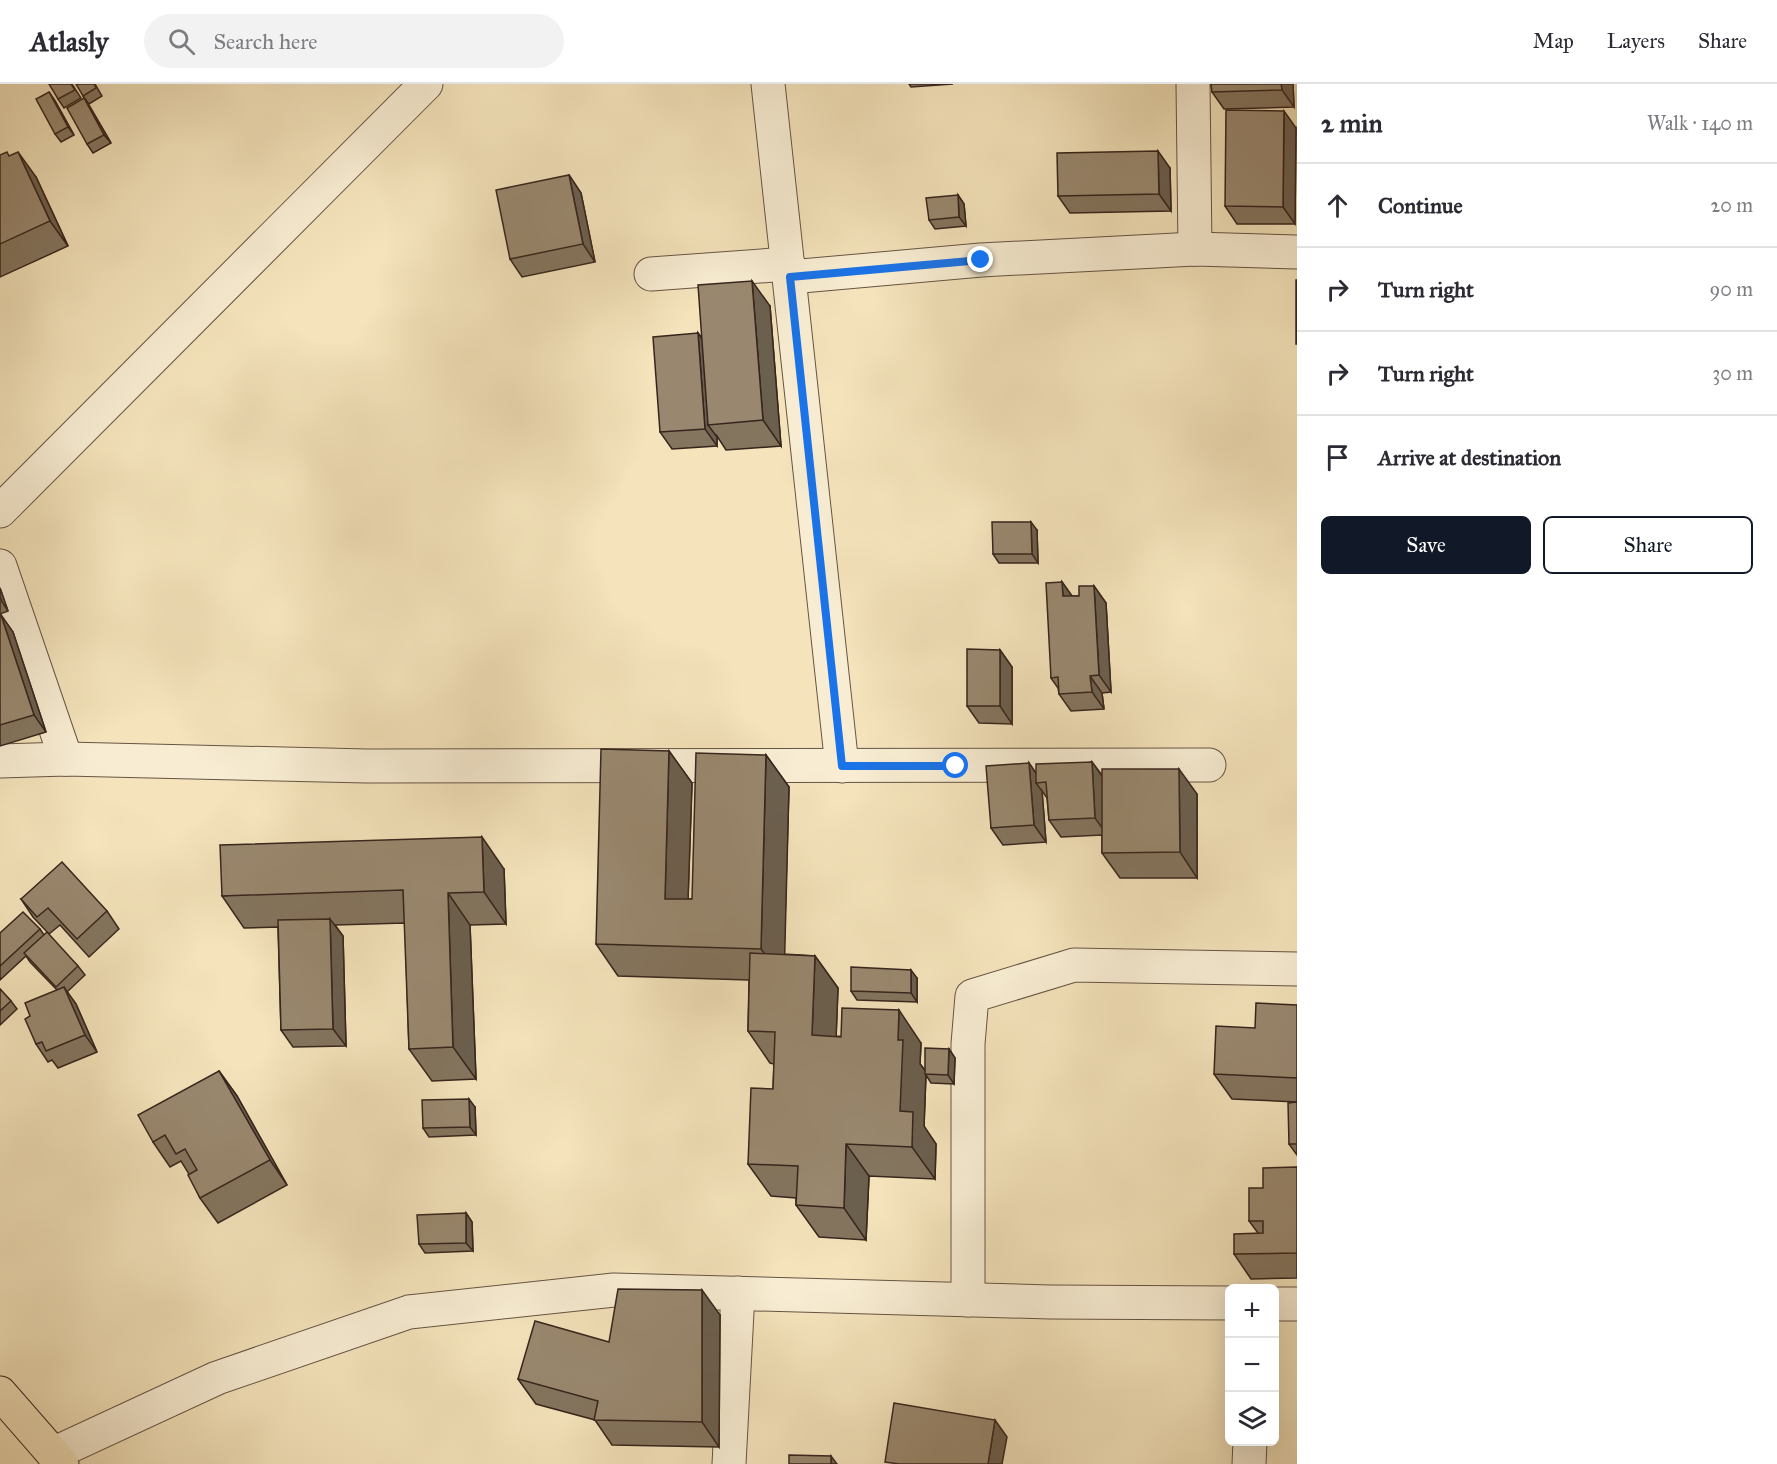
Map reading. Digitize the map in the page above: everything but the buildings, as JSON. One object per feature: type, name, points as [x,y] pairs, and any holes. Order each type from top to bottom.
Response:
[{"type":"highway","points":[[0,1393],[58,1459]]},
{"type":"street","points":[[0,511],[426,84]]},
{"type":"street","points":[[1193,84],[1195,249]]},
{"type":"street","points":[[766,88],[789,271],[842,766]]},
{"type":"street","points":[[651,274],[789,271],[1195,249],[1297,252]]},
{"type":"street","points":[[0,566],[66,759]]},
{"type":"street","points":[[0,762],[66,759],[367,766],[1209,765]]},
{"type":"street","points":[[968,1300],[968,1044],[972,996],[1074,965],[1297,969]]},
{"type":"street","points":[[58,1459],[217,1378],[409,1312],[614,1290],[968,1300],[1225,1303]]},
{"type":"street","points":[[729,1464],[738,1293]]},
{"type":"street","points":[[1279,1304],[1297,1304]]},
{"type":"street","points":[[1249,1464],[1250,1446]]},
{"type":"route","points":[[956,766],[842,766],[790,277],[981,260]]}]
